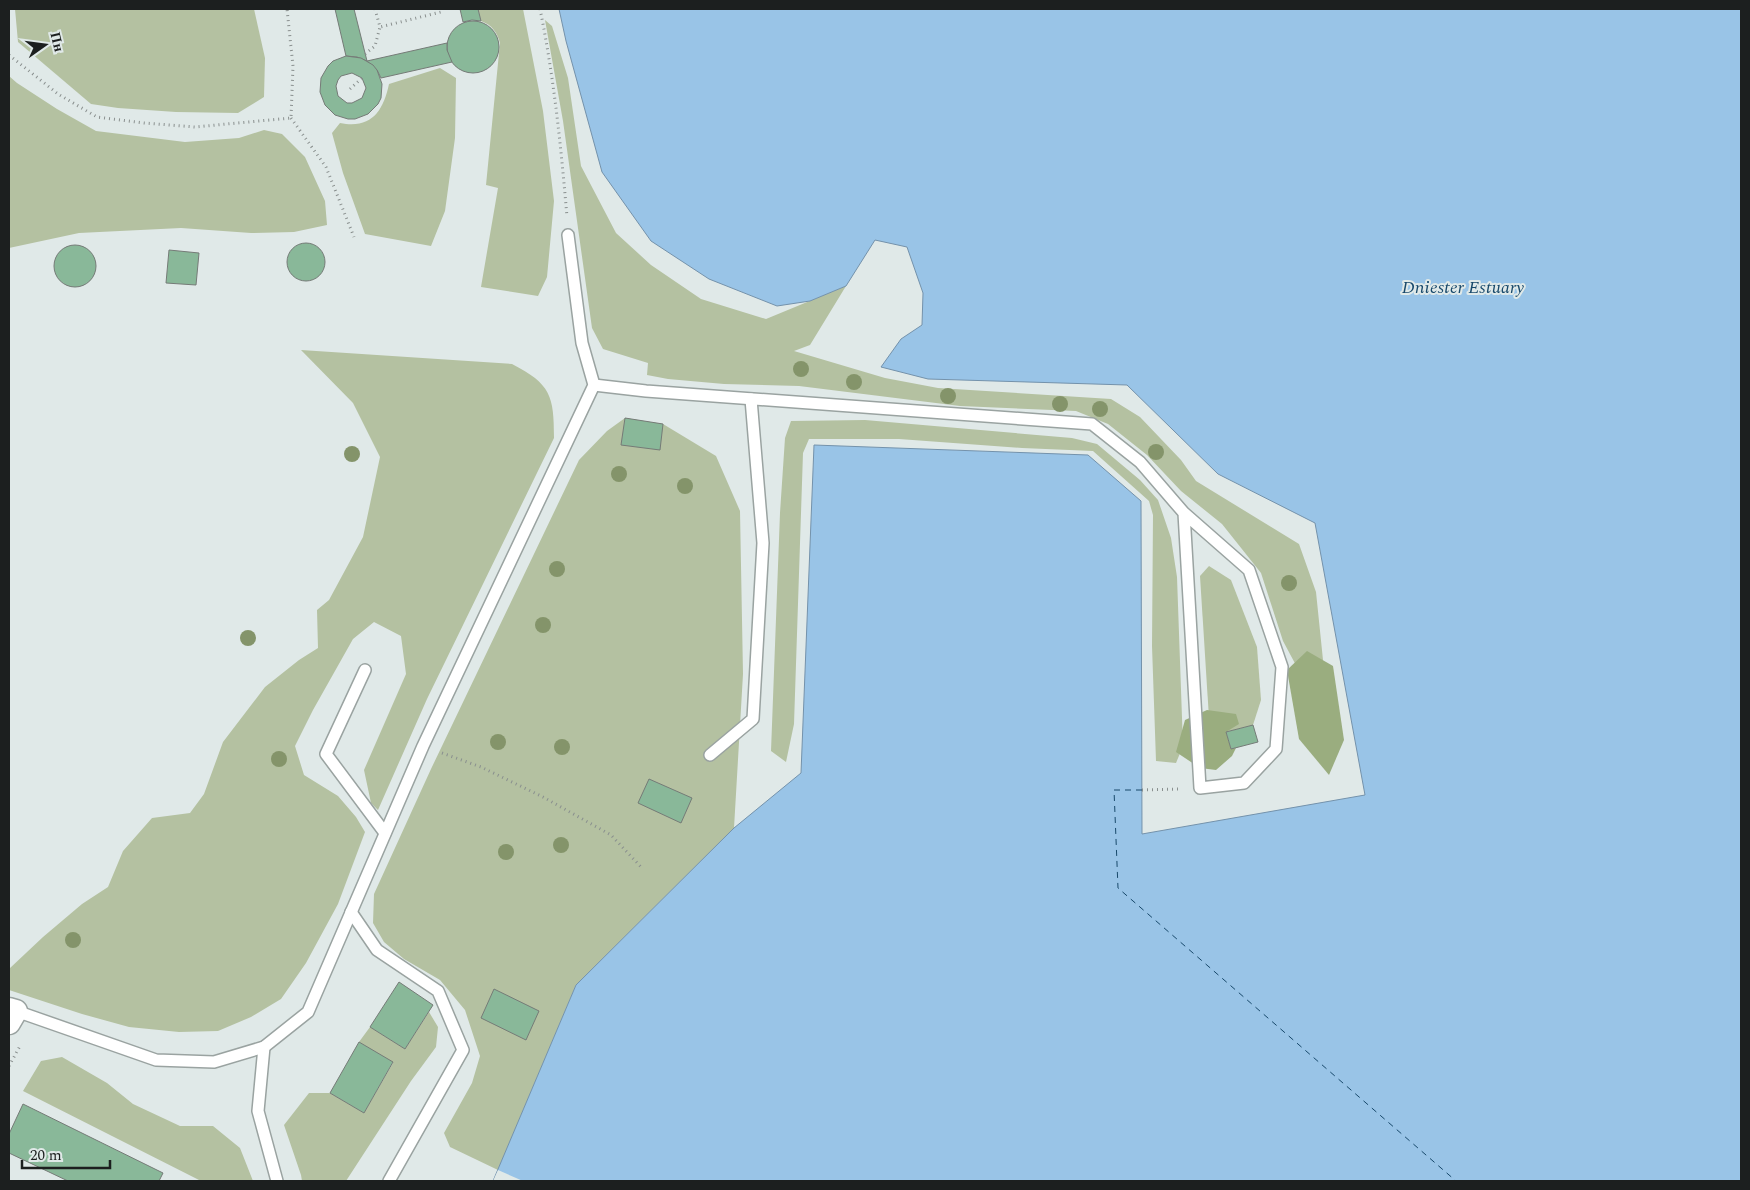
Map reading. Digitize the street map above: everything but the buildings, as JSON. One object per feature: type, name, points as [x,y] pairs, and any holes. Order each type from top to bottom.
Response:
[{"type":"lane","points":[[11,1014],[156,1060],[214,1062],[264,1047],[308,1012],[423,746],[594,385],[582,342],[568,235]]},
{"type":"lane","points":[[594,385],[646,391],[1092,424],[1140,462],[1184,513],[1249,570],[1282,666],[1276,749],[1244,783],[1200,788],[1184,513]]},
{"type":"lane","points":[[710,755],[753,719],[763,542],[752,399]]},
{"type":"lane","points":[[365,670],[326,754],[385,833]]},
{"type":"lane","points":[[351,912],[377,950],[438,991],[463,1050],[389,1181]]},
{"type":"lane","points":[[264,1047],[258,1111],[277,1181]]},
{"type":"path","points":[[287,9],[294,66],[291,118],[326,167],[354,237]]},
{"type":"path","points":[[365,54],[375,46],[380,26],[375,9]]},
{"type":"path","points":[[380,26],[441,12],[440,9]]},
{"type":"path","points":[[540,9],[562,156],[568,235]]},
{"type":"path","points":[[9,55],[58,94],[97,117],[195,127],[291,118]]},
{"type":"path","points":[[350,89],[362,78]]},
{"type":"path","points":[[423,746],[481,767],[552,802],[612,835],[642,868]]},
{"type":"path","points":[[1142,790],[1200,788]]},
{"type":"green space","points":[[15,9],[254,9],[265,58],[264,97],[238,113],[176,112],[91,104],[18,42]]},
{"type":"green space","points":[[478,9],[523,9],[543,111],[554,201],[547,277],[538,296],[481,287],[498,188],[486,185],[500,43],[494,29],[481,21]]},
{"type":"green space","points":[[545,20],[552,26],[568,78],[581,166],[616,233],[651,265],[701,299],[766,319],[846,286],[810,345],[794,351],[885,378],[938,388],[1111,399],[1140,417],[1181,460],[1196,481],[1299,544],[1316,592],[1323,660],[1298,669],[1283,641],[1261,573],[1222,524],[1181,491],[1147,455],[1108,424],[1076,411],[960,406],[799,386],[724,384],[668,379],[647,375],[648,363],[603,349],[592,328],[563,121]]},
{"type":"green space","points":[[440,68],[456,78],[455,138],[445,211],[431,246],[365,234],[343,173],[332,133],[340,123],[360,123],[368,121],[374,116],[383,103],[389,84]]},
{"type":"green space","points":[[9,76],[57,109],[96,131],[185,142],[239,138],[264,130],[282,134],[305,157],[325,201],[327,225],[294,232],[251,233],[181,228],[79,233],[9,248]]},
{"type":"green space","points":[[301,350],[512,364],[535,378],[548,393],[553,412],[554,438],[427,699],[378,810],[371,803],[364,770],[406,674],[401,636],[374,622],[353,639],[295,746],[304,775],[338,796],[356,817],[365,832],[338,904],[306,963],[281,999],[251,1017],[218,1031],[179,1032],[129,1027],[9,990],[9,969],[82,904],[108,887],[123,851],[152,818],[190,813],[204,794],[223,742],[265,687],[299,660],[318,648],[317,610],[329,600],[363,537],[380,457],[353,403]]},
{"type":"green space","points":[[625,418],[663,424],[716,456],[740,511],[743,674],[734,828],[576,985],[498,1170],[450,1147],[444,1133],[472,1083],[480,1056],[465,1010],[440,980],[404,959],[384,942],[373,923],[374,894],[431,769],[579,460],[607,431]]},
{"type":"green space","points":[[865,420],[1072,438],[1097,444],[1140,480],[1158,500],[1171,538],[1177,577],[1183,746],[1176,763],[1156,761],[1152,646],[1153,515],[1149,501],[1093,451],[899,439],[809,439],[803,453],[794,724],[786,762],[771,751],[780,513],[785,438],[791,421]]},
{"type":"green space","points":[[1209,566],[1231,580],[1257,647],[1261,700],[1253,725],[1210,734],[1200,576]]},
{"type":"green space","points":[[1307,651],[1333,666],[1344,740],[1329,775],[1299,739],[1287,670]]},
{"type":"green space","points":[[1207,710],[1236,714],[1239,724],[1226,732],[1231,749],[1236,748],[1232,756],[1216,770],[1200,768],[1176,752],[1185,720]]},
{"type":"green space","points":[[429,1012],[438,1027],[436,1047],[411,1081],[346,1181],[302,1181],[284,1125],[309,1093],[330,1093],[364,1113],[393,1063],[359,1042],[370,1027],[405,1049]]},
{"type":"green space","points":[[62,1057],[107,1083],[133,1104],[180,1126],[213,1126],[240,1148],[253,1181],[201,1181],[23,1091],[41,1061]]},
{"type":"water","name":"Dniester Estuary","points":[[559,9],[1741,9],[1741,1181],[493,1181],[576,985],[734,828],[801,773],[814,445],[1088,455],[1141,501],[1142,834],[1365,795],[1315,523],[1218,474],[1127,385],[928,379],[881,367],[901,339],[922,325],[923,293],[907,247],[875,240],[846,286],[810,301],[777,306],[709,279],[651,241],[602,172]]},
{"type":"pier","points":[[498,1170],[523,1181],[493,1181]]},
{"type":"ferry route","points":[[1142,790],[1114,790],[1118,888],[1456,1181]]}]
